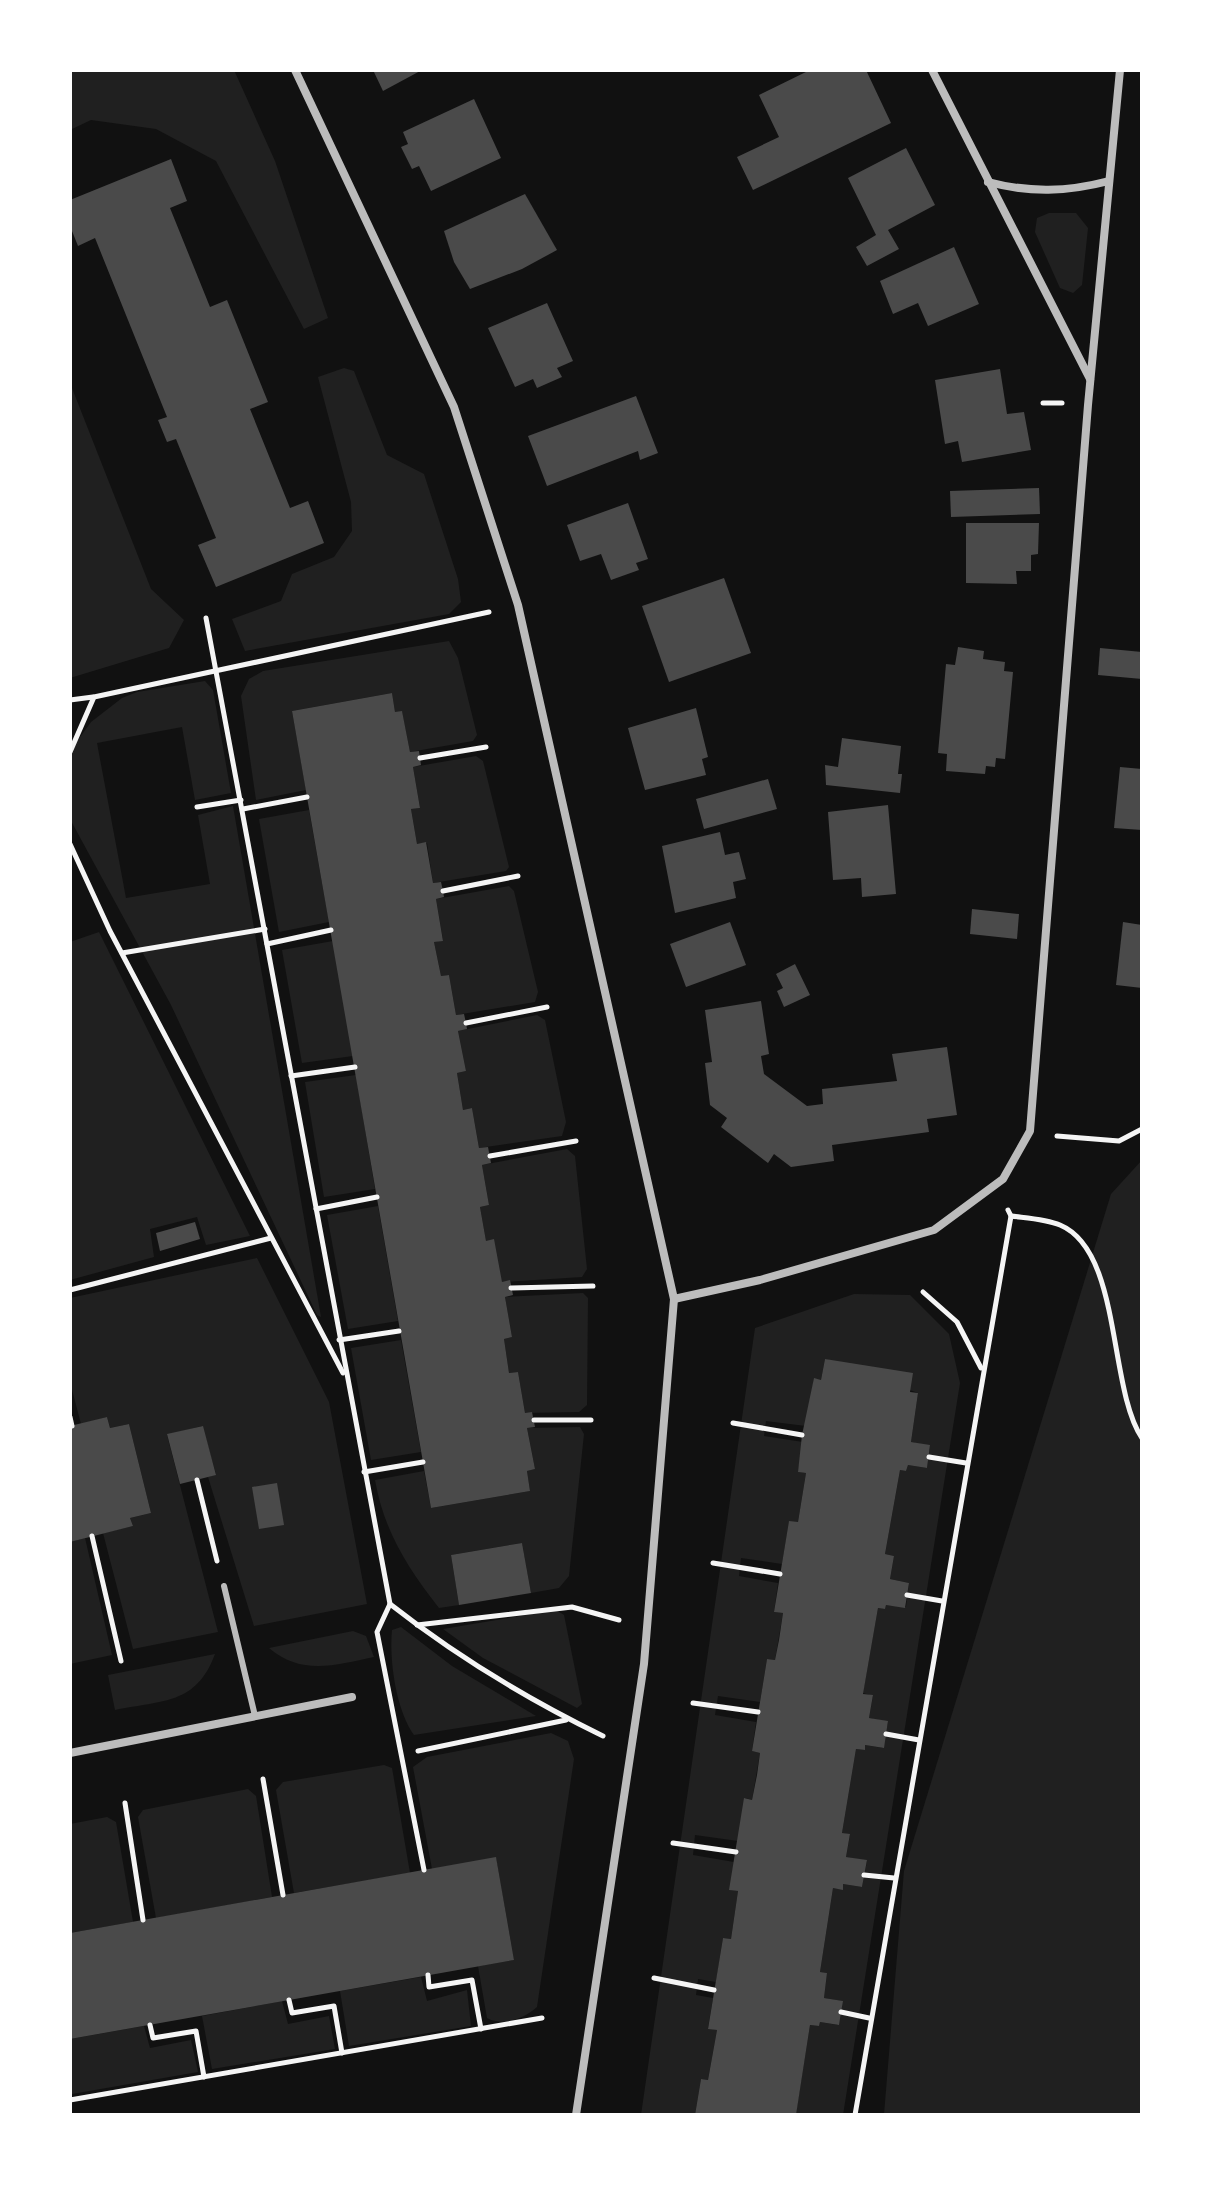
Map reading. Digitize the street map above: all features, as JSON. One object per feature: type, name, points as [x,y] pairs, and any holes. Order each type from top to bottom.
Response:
[{"type":"street","points":[[295,70],[454,407],[518,605],[674,1299],[647,1628],[633,1750],[576,2115]]},
{"type":"street","points":[[932,70],[1091,381]]},
{"type":"street","points":[[674,1299],[788,1273],[934,1230],[1003,1179],[1030,1131],[1091,381],[1120,70]]},
{"type":"street","points":[[988,182],[1011,188],[1056,191],[1109,181]]},
{"type":"street","points":[[70,1753],[352,1697]]},
{"type":"lane","points":[[224,1586],[255,1716]]},
{"type":"path","points":[[70,700],[518,605]]},
{"type":"path","points":[[206,618],[390,1604],[377,1632],[424,1870]]},
{"type":"path","points":[[70,752],[94,697]]},
{"type":"path","points":[[420,758],[486,747]]},
{"type":"path","points":[[243,809],[307,797]]},
{"type":"path","points":[[197,807],[241,800]]},
{"type":"path","points":[[70,844],[122,953],[347,1380]]},
{"type":"path","points":[[443,891],[518,876]]},
{"type":"path","points":[[122,953],[265,929]]},
{"type":"path","points":[[267,944],[331,930]]},
{"type":"path","points":[[466,1023],[547,1007]]},
{"type":"path","points":[[291,1076],[355,1067]]},
{"type":"path","points":[[1056,1136],[1119,1141],[1142,1129]]},
{"type":"path","points":[[490,1156],[576,1141]]},
{"type":"path","points":[[315,1210],[377,1197]]},
{"type":"path","points":[[855,2115],[869,2018],[1011,1216],[1060,1225],[1088,1247],[1105,1294],[1142,1438]]},
{"type":"path","points":[[70,1290],[271,1238]]},
{"type":"path","points":[[511,1288],[593,1286]]},
{"type":"path","points":[[923,1292],[957,1322],[982,1369]]},
{"type":"path","points":[[339,1340],[399,1331]]},
{"type":"path","points":[[70,1417],[72,1426]]},
{"type":"path","points":[[534,1420],[591,1420]]},
{"type":"path","points":[[733,1423],[802,1435]]},
{"type":"path","points":[[929,1457],[966,1463]]},
{"type":"path","points":[[364,1472],[423,1462]]},
{"type":"path","points":[[197,1480],[224,1586]]},
{"type":"path","points":[[92,1536],[121,1661]]},
{"type":"path","points":[[713,1563],[780,1574]]},
{"type":"path","points":[[907,1595],[942,1601]]},
{"type":"path","points":[[390,1604],[417,1625],[567,1720],[633,1750]]},
{"type":"path","points":[[417,1625],[572,1607],[647,1628]]},
{"type":"path","points":[[693,1703],[758,1712]]},
{"type":"path","points":[[418,1751],[567,1720]]},
{"type":"path","points":[[886,1734],[919,1740]]},
{"type":"path","points":[[263,1779],[283,1895]]},
{"type":"path","points":[[125,1803],[143,1920]]},
{"type":"path","points":[[673,1843],[736,1852]]},
{"type":"path","points":[[864,1875],[894,1878]]},
{"type":"path","points":[[428,1975],[429,1987],[472,1980],[481,2029]]},
{"type":"path","points":[[654,1978],[714,1990]]},
{"type":"path","points":[[289,2000],[292,2013],[334,2006],[342,2053]]},
{"type":"path","points":[[841,2012],[869,2018]]},
{"type":"path","points":[[70,2100],[542,2018]]},
{"type":"path","points":[[150,2025],[153,2038],[196,2031],[204,2077]]},
{"type":"shaded area","points":[[70,70],[234,70],[275,161],[328,318],[304,329],[216,161],[156,129],[91,120],[70,130]]},
{"type":"shaded area","points":[[1049,213],[1076,213],[1088,228],[1082,285],[1073,293],[1060,288],[1035,232],[1037,218]]},
{"type":"shaded area","points":[[344,368],[354,371],[387,455],[424,474],[458,579],[461,602],[449,614],[245,651],[232,619],[281,601],[292,574],[334,557],[352,531],[351,502],[318,377]]},
{"type":"shaded area","points":[[70,383],[151,589],[184,620],[169,648],[70,678]]},
{"type":"shaded area","points":[[449,641],[458,658],[477,735],[473,741],[410,752],[402,712],[395,712],[392,693],[292,711],[306,790],[256,800],[241,696],[249,679],[263,671]]},
{"type":"shaded area","points":[[205,681],[213,690],[231,793],[195,800],[182,727],[97,743],[126,898],[210,884],[198,815],[233,806],[321,1317],[317,1315],[171,1005],[70,819],[70,751],[91,722],[122,698],[137,692]]},
{"type":"shaded area","points":[[476,756],[483,761],[509,867],[506,871],[433,883],[427,843],[417,844],[411,809],[420,808],[413,767]]},
{"type":"shaded area","points":[[309,810],[329,922],[279,932],[259,819]]},
{"type":"shaded area","points":[[509,886],[514,891],[538,992],[535,1002],[456,1015],[449,975],[441,976],[434,942],[443,940],[436,899]]},
{"type":"shaded area","points":[[99,932],[250,1236],[206,1245],[197,1217],[150,1229],[154,1257],[70,1280],[70,942]]},
{"type":"shaded area","points":[[333,941],[353,1056],[302,1063],[282,950]]},
{"type":"shaded area","points":[[537,1015],[545,1020],[566,1122],[562,1136],[479,1148],[472,1108],[463,1110],[457,1073],[466,1071],[458,1031]]},
{"type":"shaded area","points":[[356,1075],[375,1189],[324,1197],[305,1082]]},
{"type":"shaded area","points":[[567,1149],[575,1156],[587,1269],[582,1277],[502,1282],[486,1241],[480,1207],[489,1205],[482,1165]]},
{"type":"shaded area","points":[[1142,1160],[1142,2115],[884,2115],[904,1871],[1111,1194]]},
{"type":"shaded area","points":[[378,1206],[398,1321],[348,1329],[327,1215]]},
{"type":"shaded area","points":[[257,1258],[329,1402],[367,1604],[254,1626],[208,1477],[216,1474],[202,1426],[167,1435],[218,1632],[133,1649],[103,1533],[133,1526],[130,1518],[151,1513],[129,1424],[110,1428],[107,1417],[81,1424],[70,1382],[70,1298]]},
{"type":"shaded area","points":[[583,1293],[588,1298],[587,1405],[579,1412],[525,1413],[518,1372],[509,1373],[504,1339],[512,1337],[505,1297]]},
{"type":"shaded area","points":[[854,1294],[910,1295],[949,1334],[960,1383],[843,2115],[796,2113],[810,2025],[819,2026],[820,2022],[838,2025],[842,2001],[824,1998],[827,1973],[820,1972],[833,1888],[842,1889],[843,1884],[862,1887],[867,1861],[846,1857],[850,1835],[842,1833],[856,1749],[864,1750],[865,1745],[883,1748],[888,1722],[869,1718],[873,1696],[863,1693],[878,1608],[885,1609],[886,1605],[906,1607],[909,1583],[890,1579],[894,1556],[885,1554],[900,1470],[906,1471],[908,1465],[927,1468],[930,1446],[911,1442],[918,1393],[825,1359],[821,1380],[814,1379],[806,1426],[766,1421],[764,1436],[803,1442],[798,1472],[806,1473],[798,1522],[789,1522],[782,1564],[741,1558],[739,1576],[778,1583],[774,1612],[783,1613],[775,1660],[767,1659],[760,1702],[718,1696],[715,1715],[756,1722],[752,1751],[760,1753],[752,1800],[745,1798],[738,1841],[695,1835],[693,1855],[734,1862],[730,1890],[738,1891],[731,1939],[723,1938],[716,1982],[698,1979],[696,1995],[713,1998],[708,2028],[717,2030],[708,2080],[701,2079],[695,2115],[641,2115],[755,1328]]},
{"type":"shaded area","points":[[401,1340],[421,1452],[371,1460],[351,1348]]},
{"type":"shaded area","points":[[580,1427],[584,1434],[569,1576],[559,1588],[531,1593],[522,1543],[451,1555],[459,1605],[439,1608],[398,1548],[384,1516],[375,1480],[424,1471],[431,1508],[530,1491],[527,1471],[535,1469],[527,1428]]},
{"type":"shaded area","points":[[85,1538],[112,1655],[70,1664],[70,1542]]},
{"type":"shaded area","points":[[556,1610],[564,1615],[582,1704],[577,1708],[483,1658],[443,1629]]},
{"type":"shaded area","points":[[401,1627],[452,1666],[536,1716],[414,1735],[398,1699],[393,1670],[392,1630]]},
{"type":"shaded area","points":[[353,1631],[366,1636],[374,1657],[332,1665],[306,1665],[281,1657],[269,1648]]},
{"type":"shaded area","points":[[215,1654],[207,1671],[188,1691],[163,1701],[115,1710],[108,1675]]},
{"type":"shaded area","points":[[551,1733],[568,1741],[574,1759],[537,2007],[514,2020],[493,2021],[487,2018],[478,1966],[514,1960],[496,1858],[432,1869],[413,1767],[427,1757]]},
{"type":"shaded area","points":[[384,1765],[392,1768],[410,1873],[294,1893],[276,1790],[283,1782]]},
{"type":"shaded area","points":[[248,1789],[256,1796],[272,1897],[156,1918],[138,1817],[143,1810]]},
{"type":"shaded area","points":[[107,1817],[116,1822],[133,1922],[70,1933],[70,1824]]},
{"type":"shaded area","points":[[421,1977],[427,2001],[467,1990],[471,2026],[349,2046],[340,1991]]},
{"type":"shaded area","points":[[282,2001],[288,2024],[329,2016],[335,2049],[212,2069],[202,2016]]},
{"type":"shaded area","points":[[144,2026],[150,2048],[191,2040],[198,2072],[72,2094],[70,2039]]},
{"type":"building","points":[[373,70],[422,70],[383,91]]},
{"type":"building","points":[[810,70],[866,70],[891,123],[753,190],[737,157],[779,137],[759,95]]},
{"type":"building","points":[[474,99],[501,158],[431,191],[419,166],[412,169],[401,147],[408,144],[403,132]]},
{"type":"building","points":[[906,148],[935,205],[888,230],[899,249],[867,266],[856,247],[876,235],[848,178]]},
{"type":"building","points":[[171,159],[187,201],[170,208],[210,307],[227,300],[268,402],[250,409],[290,508],[308,501],[324,543],[216,587],[198,545],[216,538],[176,439],[167,442],[158,420],[167,417],[95,238],[78,246],[70,226],[70,200]]},
{"type":"building","points":[[525,194],[557,250],[522,269],[470,289],[454,262],[444,231]]},
{"type":"building","points":[[954,247],[979,304],[928,326],[918,303],[893,314],[880,281]]},
{"type":"building","points":[[547,303],[573,361],[557,368],[562,377],[537,388],[533,379],[515,387],[488,328]]},
{"type":"building","points":[[1000,369],[1007,414],[1024,412],[1031,450],[962,462],[958,441],[945,444],[935,380]]},
{"type":"building","points":[[636,396],[658,453],[640,460],[638,451],[547,486],[528,436]]},
{"type":"building","points":[[1039,488],[1040,514],[951,517],[950,491]]},
{"type":"building","points":[[628,503],[648,559],[636,563],[639,570],[611,580],[601,554],[580,561],[567,525]]},
{"type":"building","points":[[966,523],[1039,523],[1038,554],[1031,555],[1031,571],[1016,571],[1017,584],[966,583]]},
{"type":"building","points":[[724,578],[751,653],[669,682],[642,606]]},
{"type":"building","points":[[958,647],[984,651],[983,659],[1005,662],[1004,671],[1013,672],[1005,759],[996,758],[995,767],[986,766],[985,774],[946,771],[947,754],[938,753],[946,664],[955,665]]},
{"type":"building","points":[[1100,648],[1142,652],[1142,679],[1098,675]]},
{"type":"building","points":[[392,693],[395,712],[402,711],[410,752],[419,751],[421,765],[413,767],[420,808],[411,809],[417,844],[426,842],[433,883],[441,882],[443,891],[444,897],[436,899],[443,941],[434,942],[441,976],[449,975],[456,1015],[464,1014],[466,1023],[467,1029],[458,1031],[466,1071],[457,1073],[463,1110],[472,1108],[479,1148],[488,1147],[491,1163],[482,1165],[489,1205],[480,1207],[486,1241],[494,1239],[502,1282],[510,1280],[513,1295],[505,1297],[512,1337],[504,1339],[509,1373],[518,1372],[525,1413],[532,1412],[535,1427],[527,1428],[535,1469],[527,1471],[530,1491],[431,1508],[292,711]]},
{"type":"building","points":[[696,708],[708,757],[702,759],[706,775],[645,790],[628,728]]},
{"type":"building","points":[[842,738],[901,746],[898,774],[902,774],[900,793],[826,785],[825,765],[838,767]]},
{"type":"building","points":[[1120,767],[1142,769],[1142,830],[1114,828]]},
{"type":"building","points":[[768,779],[777,809],[704,829],[696,799]]},
{"type":"building","points":[[888,805],[896,894],[862,897],[861,878],[833,880],[828,812]]},
{"type":"building","points":[[720,832],[725,855],[739,852],[746,879],[733,882],[736,898],[675,913],[662,846]]},
{"type":"building","points":[[972,909],[1019,914],[1017,939],[970,934]]},
{"type":"building","points":[[730,922],[746,965],[686,987],[670,944]]},
{"type":"building","points":[[1123,922],[1142,925],[1142,988],[1116,985]]},
{"type":"building","points":[[795,964],[810,995],[784,1007],[777,991],[783,988],[776,974]]},
{"type":"building","points":[[761,1001],[769,1054],[761,1056],[764,1074],[807,1106],[823,1104],[822,1089],[897,1081],[892,1054],[947,1047],[957,1115],[927,1119],[929,1132],[832,1145],[834,1161],[791,1167],[774,1154],[768,1163],[721,1127],[727,1118],[710,1105],[705,1063],[712,1062],[705,1010]]},
{"type":"building","points":[[195,1222],[200,1239],[160,1251],[156,1233]]},
{"type":"building","points":[[825,1359],[913,1373],[910,1392],[918,1393],[911,1442],[930,1445],[927,1468],[908,1465],[906,1471],[900,1470],[885,1554],[894,1556],[890,1579],[909,1583],[905,1608],[886,1605],[885,1609],[878,1608],[863,1694],[873,1695],[869,1718],[888,1721],[884,1748],[865,1745],[865,1750],[856,1749],[842,1833],[850,1834],[846,1857],[867,1860],[862,1887],[843,1884],[843,1890],[833,1888],[820,1972],[827,1973],[824,1998],[843,2001],[839,2025],[820,2022],[819,2026],[810,2025],[796,2115],[695,2115],[701,2079],[708,2080],[717,2030],[708,2029],[723,1938],[731,1939],[738,1891],[729,1890],[744,1798],[752,1800],[757,1775],[760,1753],[752,1751],[767,1659],[775,1660],[779,1640],[783,1613],[774,1612],[789,1521],[798,1522],[806,1473],[798,1472],[802,1435],[814,1378],[821,1380]]},
{"type":"building","points":[[107,1417],[110,1428],[129,1424],[151,1513],[130,1518],[133,1526],[70,1542],[70,1426]]},
{"type":"building","points":[[203,1426],[216,1475],[180,1484],[167,1434]]},
{"type":"building","points":[[277,1483],[284,1525],[259,1529],[252,1487]]},
{"type":"building","points":[[522,1543],[531,1593],[459,1605],[451,1555]]},
{"type":"building","points":[[496,1857],[514,1960],[70,2039],[70,1933]]}]
